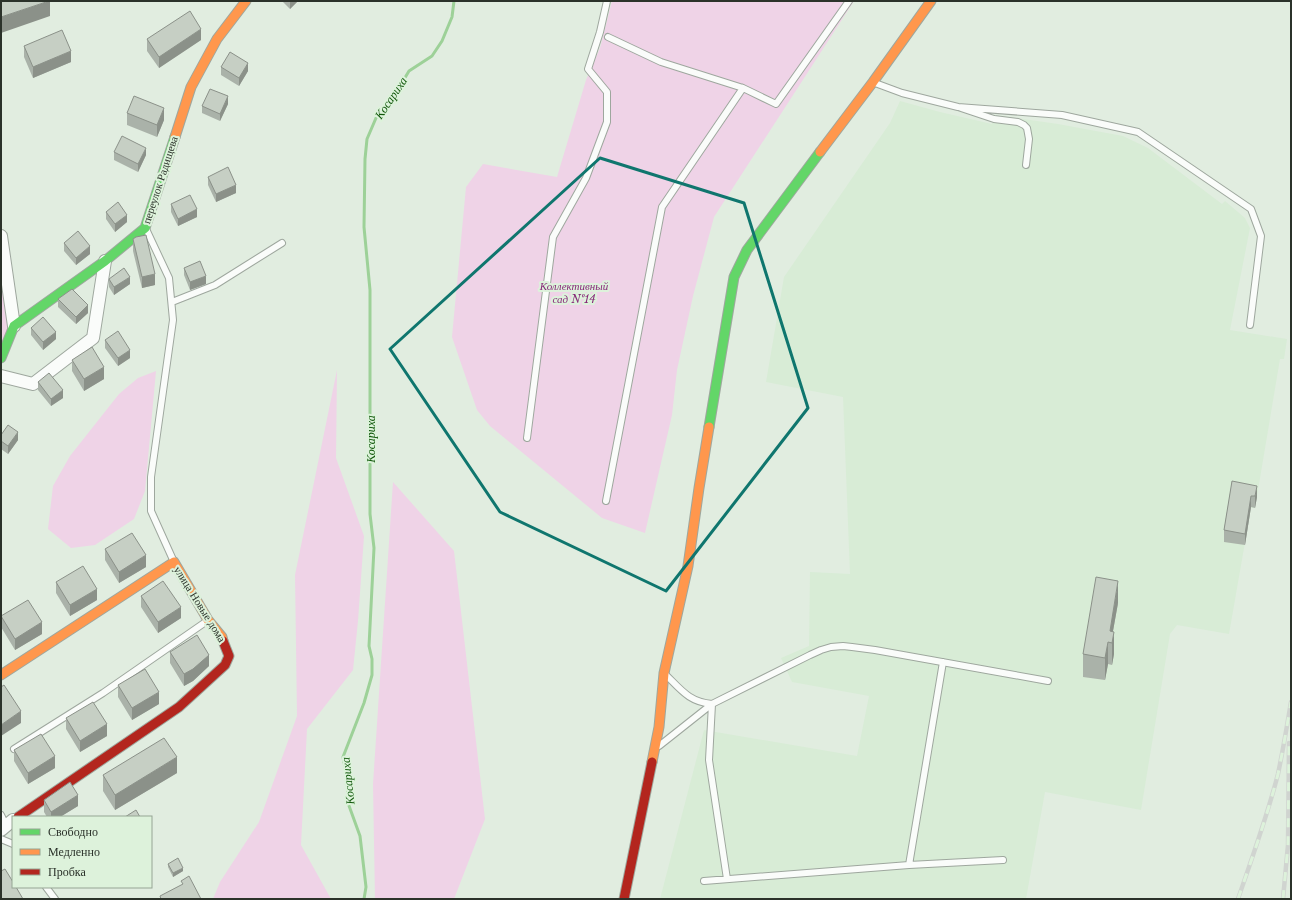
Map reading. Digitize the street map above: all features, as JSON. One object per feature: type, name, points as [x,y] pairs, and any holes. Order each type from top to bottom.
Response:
[{"type":"street","name":"переулок Радищева","points":[[14,326],[105,261],[145,228],[191,87],[217,39],[246,1]]},
{"type":"street","points":[[624,899],[659,727],[664,673],[688,566],[699,488],[734,277],[747,250],[873,82],[931,1]]},
{"type":"street","points":[[1,236],[14,326],[1,358]]},
{"type":"street","points":[[1,376],[33,384],[93,338],[105,261]]},
{"type":"street","name":"улица Новые дома","points":[[1,675],[174,562],[208,620],[222,637],[229,656],[225,665],[179,707],[19,816]]},
{"type":"lane","points":[[527,438],[553,237],[586,178],[606,122],[607,92],[588,69],[600,32],[607,1]]},
{"type":"lane","points":[[608,37],[661,62],[743,88],[776,104],[849,1]]},
{"type":"lane","points":[[873,82],[909,95],[958,107],[994,119],[1018,122],[1024,125],[1027,128],[1030,139],[1026,165]]},
{"type":"lane","points":[[606,501],[662,207],[743,88]]},
{"type":"lane","points":[[958,107],[1062,115],[1138,132],[1252,209],[1261,236],[1250,325]]},
{"type":"lane","points":[[145,228],[169,278],[172,302],[173,320],[152,477],[151,512],[174,562]]},
{"type":"lane","points":[[172,302],[215,285],[282,243]]},
{"type":"lane","points":[[14,749],[103,693],[208,620]]},
{"type":"lane","points":[[654,750],[712,704],[810,655],[831,647],[842,646],[868,649],[1048,681]]},
{"type":"lane","points":[[909,865],[943,662]]},
{"type":"lane","points":[[664,673],[682,692],[691,698],[701,703],[712,704]]},
{"type":"lane","points":[[712,704],[709,760],[727,879]]},
{"type":"lane","points":[[1,839],[12,844]]},
{"type":"lane","points":[[704,881],[909,865],[1003,860]]},
{"type":"lane","points":[[47,888],[55,899]]},
{"type":"highlighted area","points":[[600,158],[744,203],[808,408],[666,591],[500,512],[390,349]]},
{"type":"shaded area","points":[[900,101],[992,124],[995,115],[1058,124],[1123,136],[1148,148],[1222,204],[1225,201],[1245,218],[1250,228],[1230,330],[1287,339],[1284,359],[1280,359],[1255,508],[1251,508],[1229,634],[1177,625],[1170,634],[1141,810],[1045,792],[1026,899],[660,899],[704,730],[857,756],[869,696],[792,682],[781,658],[809,646],[810,572],[850,574],[843,397],[766,382],[784,277],[890,123]]},
{"type":"green space","name":"Коллективный сад №14","points":[[612,1],[854,1],[714,217],[693,296],[677,370],[672,415],[645,533],[602,518],[490,426],[477,410],[452,337],[466,187],[483,164],[557,177],[586,80],[600,48]]},
{"type":"green space","points":[[1,269],[11,327],[1,342]]},
{"type":"green space","points":[[337,370],[336,458],[364,536],[358,621],[353,670],[307,729],[301,845],[331,899],[213,899],[220,882],[259,822],[297,716],[295,575]]},
{"type":"green space","points":[[156,371],[145,491],[134,519],[95,545],[71,548],[48,529],[53,486],[70,456],[119,394],[138,378]]},
{"type":"green space","points":[[393,482],[454,551],[485,819],[454,899],[375,899],[373,784]]},
{"type":"building","points":[[1,1],[49,1],[1,17]]},
{"type":"building","points":[[190,11],[201,29],[159,57],[147,39]]},
{"type":"building","points":[[62,30],[71,51],[33,67],[24,46]]},
{"type":"building","points":[[230,52],[248,63],[239,78],[221,67]]},
{"type":"building","points":[[210,89],[228,96],[220,114],[202,106]]},
{"type":"building","points":[[134,96],[164,108],[157,125],[127,113]]},
{"type":"building","points":[[122,136],[146,148],[138,164],[114,152]]},
{"type":"building","points":[[228,167],[236,185],[216,194],[208,177]]},
{"type":"building","points":[[190,195],[197,209],[178,219],[171,204]]},
{"type":"building","points":[[118,202],[127,215],[115,224],[106,212]]},
{"type":"building","points":[[78,231],[90,246],[76,258],[64,243]]},
{"type":"building","points":[[146,235],[155,274],[142,277],[133,239]]},
{"type":"building","points":[[200,261],[206,276],[190,282],[184,268]]},
{"type":"building","points":[[124,268],[130,277],[114,287],[109,279]]},
{"type":"building","points":[[72,289],[88,305],[76,317],[58,299]]},
{"type":"building","points":[[43,317],[56,332],[43,342],[31,328]]},
{"type":"building","points":[[118,331],[130,350],[118,358],[105,340]]},
{"type":"building","points":[[92,347],[104,367],[84,379],[72,360]]},
{"type":"building","points":[[49,373],[63,390],[51,399],[38,382]]},
{"type":"building","points":[[8,425],[18,432],[8,446],[1,441],[1,435]]},
{"type":"building","points":[[1232,481],[1257,486],[1255,496],[1251,496],[1245,534],[1224,530]]},
{"type":"building","points":[[132,533],[146,555],[119,572],[105,549]]},
{"type":"building","points":[[83,566],[97,589],[70,605],[56,582]]},
{"type":"building","points":[[1096,577],[1118,581],[1110,631],[1114,632],[1112,643],[1108,642],[1105,658],[1083,654]]},
{"type":"building","points":[[163,581],[181,607],[158,622],[141,596]]},
{"type":"building","points":[[28,600],[42,622],[15,639],[1,616]]},
{"type":"building","points":[[197,635],[209,655],[193,669],[184,674],[170,652]]},
{"type":"building","points":[[145,669],[159,692],[132,708],[118,685]]},
{"type":"building","points":[[4,685],[21,711],[1,725],[1,687]]},
{"type":"building","points":[[93,702],[107,724],[80,741],[66,718]]},
{"type":"building","points":[[41,734],[55,756],[28,773],[14,750]]},
{"type":"building","points":[[164,738],[177,757],[115,795],[103,775]]},
{"type":"building","points":[[70,782],[78,795],[51,812],[44,800]]},
{"type":"building","points":[[136,810],[139,816],[127,816]]},
{"type":"building","points":[[178,858],[183,868],[173,873],[168,864]]},
{"type":"building","points":[[5,869],[12,880],[12,888],[17,888],[23,899],[1,899],[1,871]]},
{"type":"building","points":[[189,876],[201,899],[161,899],[160,896],[183,884],[181,881]]},
{"type":"waterway","name":"Косариха","points":[[364,899],[366,887],[360,836],[348,803],[347,777],[343,757],[364,703],[372,675],[372,659],[369,646],[374,548],[370,514],[370,290],[364,227],[365,159],[367,139],[376,118],[400,86],[409,71],[432,56],[442,41],[452,17],[454,1]]},
{"type":"railway","points":[[1238,899],[1274,790],[1291,702]]},
{"type":"railway","points":[[1283,899],[1288,845],[1289,743]]},
{"type":"traffic: fast","points":[[1,358],[14,326],[105,261],[145,228],[175,137]]},
{"type":"traffic: fast","points":[[709,427],[734,277],[747,250],[820,152]]},
{"type":"traffic: slow","points":[[175,137],[191,87],[217,39],[246,1]]},
{"type":"traffic: slow","points":[[820,152],[873,82],[931,1]]},
{"type":"traffic: slow","points":[[652,762],[659,727],[664,673],[688,566],[709,427]]},
{"type":"traffic: slow","points":[[1,675],[174,562],[208,620],[222,637],[223,641]]},
{"type":"traffic: jam","points":[[19,816],[179,707],[225,665],[229,656],[223,641]]},
{"type":"traffic: jam","points":[[624,899],[652,762]]}]
